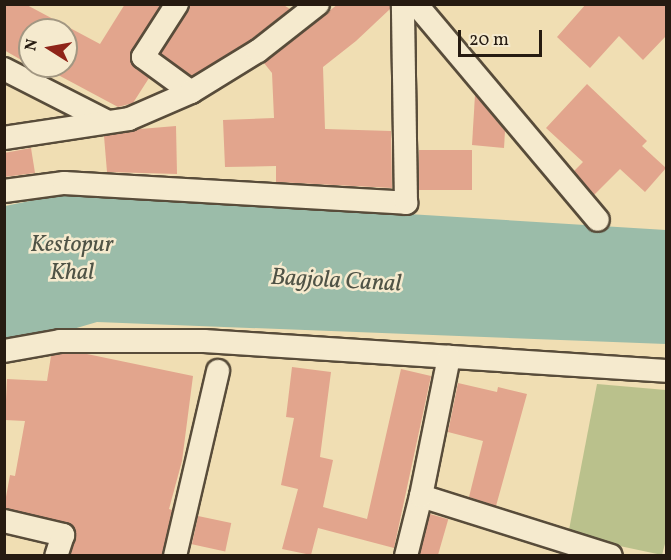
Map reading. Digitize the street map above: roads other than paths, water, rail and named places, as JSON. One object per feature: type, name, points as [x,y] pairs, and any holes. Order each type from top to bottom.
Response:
[{"type":"street","points":[[177,4],[143,57],[190,92]]},
{"type":"street","points":[[4,138],[129,119],[190,92],[258,51],[318,4]]},
{"type":"street","points":[[4,191],[64,183],[406,202],[403,4]]},
{"type":"street","points":[[416,4],[597,220]]},
{"type":"street","points":[[4,69],[106,122]]},
{"type":"street","points":[[4,351],[60,341],[204,341],[666,371]]},
{"type":"street","points":[[406,555],[421,496],[449,357]]},
{"type":"street","points":[[174,555],[218,372]]},
{"type":"street","points":[[421,496],[572,550],[611,555]]},
{"type":"street","points":[[4,521],[63,535],[57,555]]},
{"type":"water","name":"Kestopur Khal","points":[[69,193],[666,230],[666,344],[97,322],[5,349],[5,206]]},
{"type":"water label","name":"Bagjola Canal","points":[[336,282]]}]
